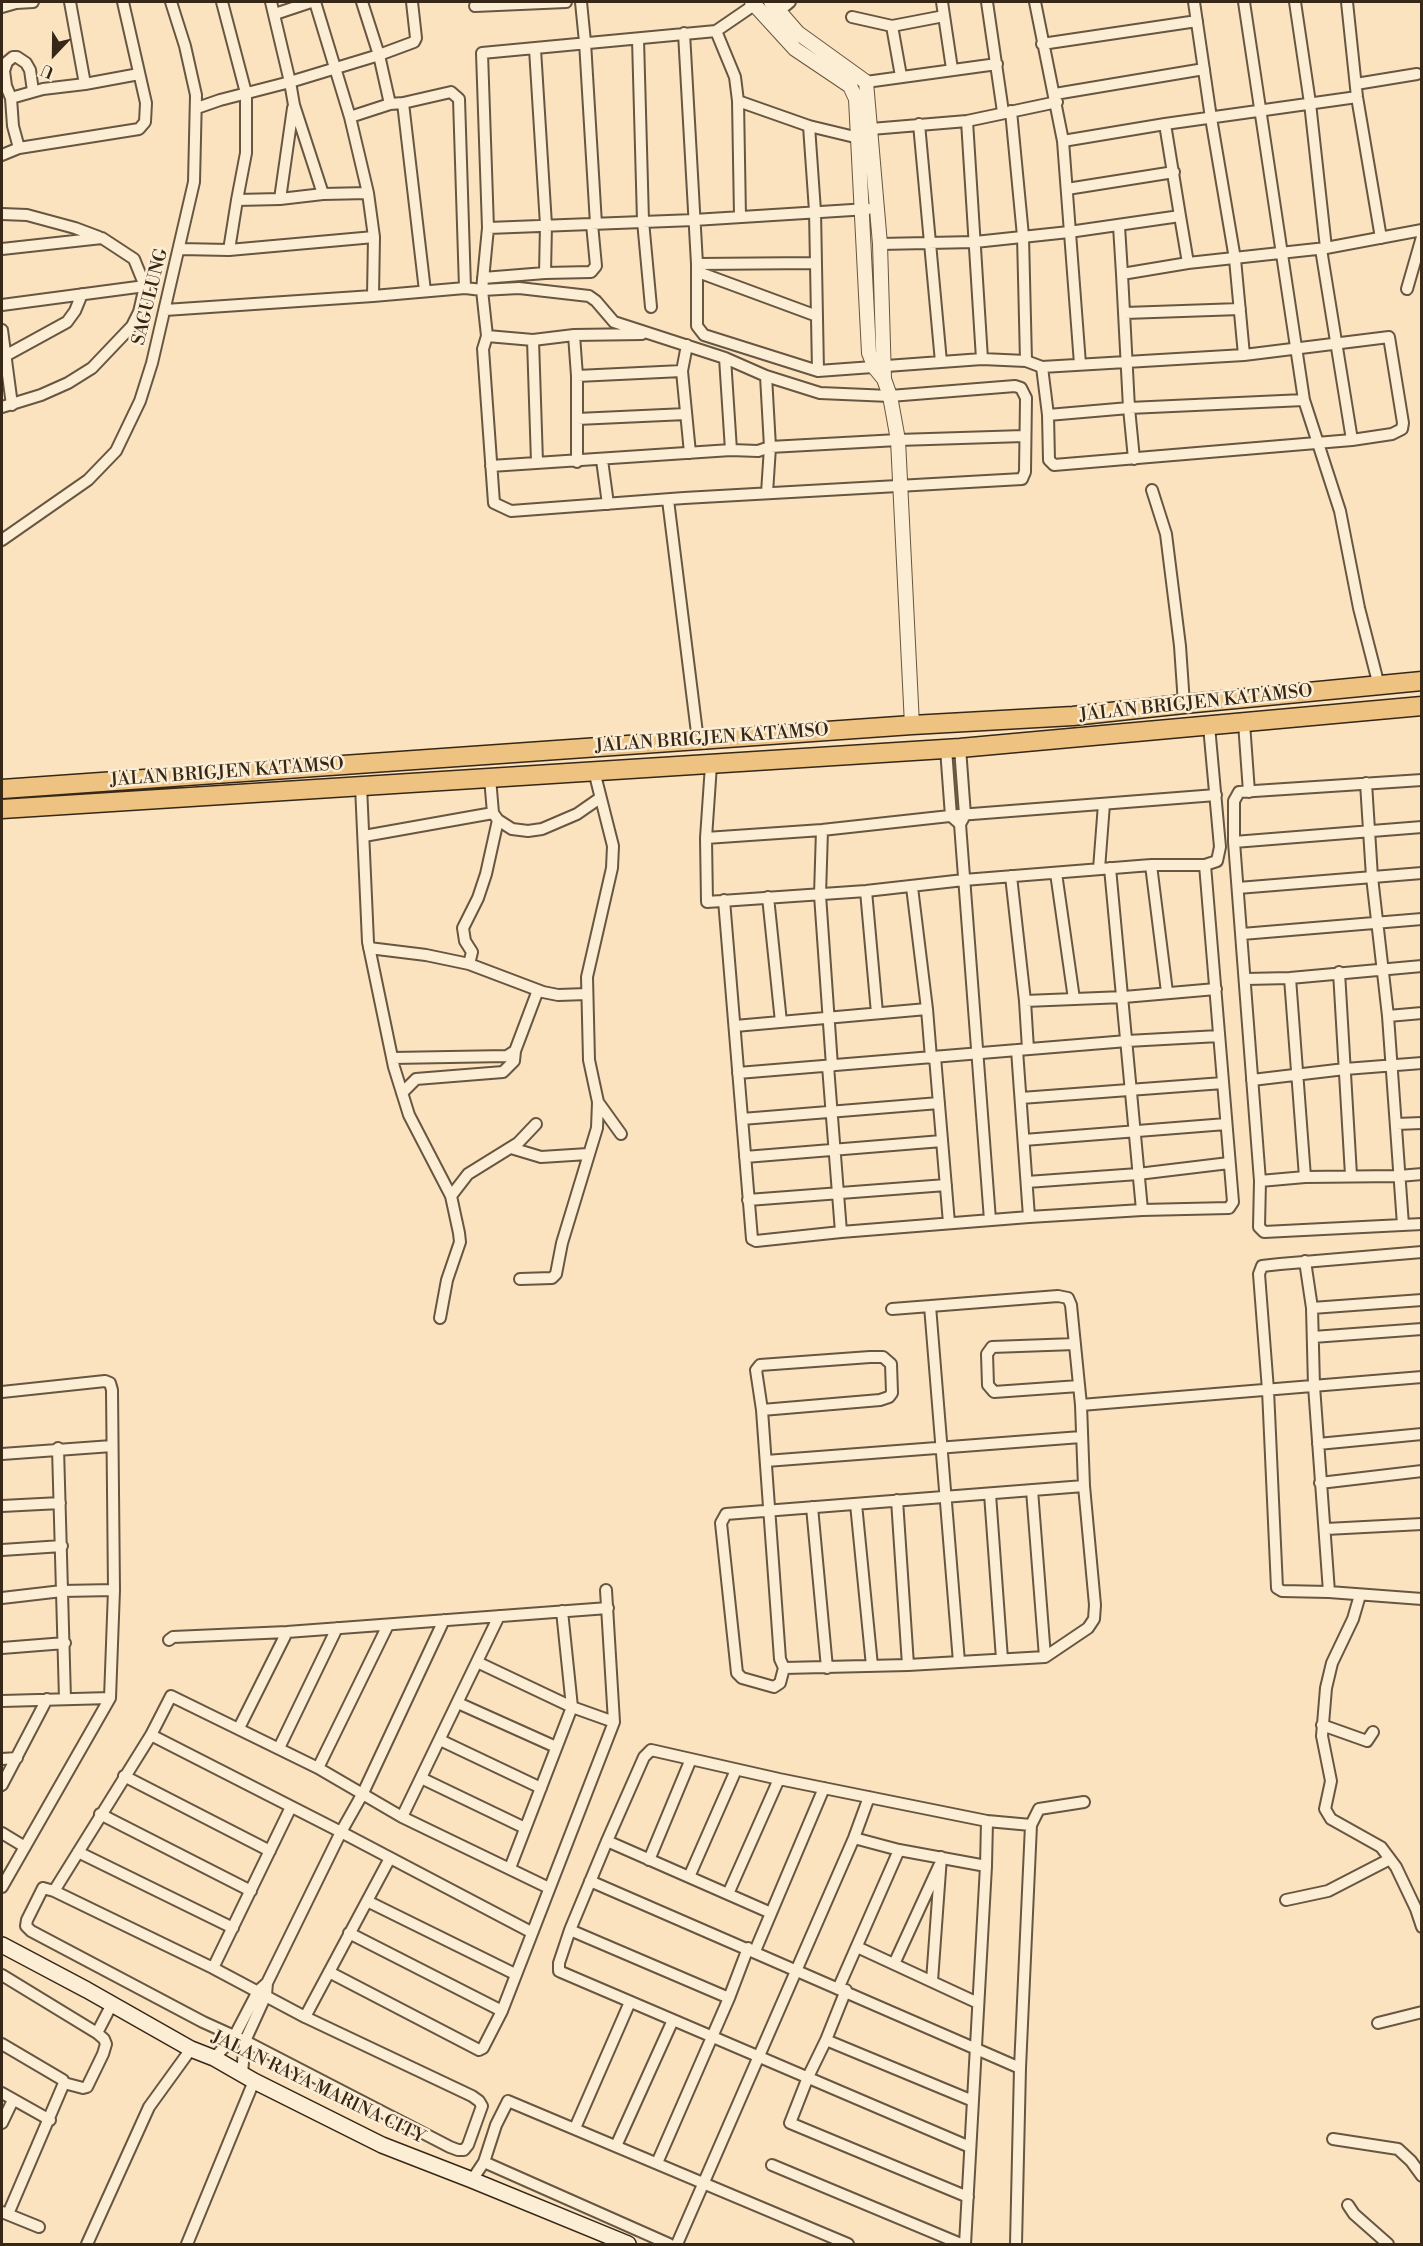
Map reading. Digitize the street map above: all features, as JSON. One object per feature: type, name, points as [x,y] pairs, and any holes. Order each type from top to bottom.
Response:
[{"type":"highway","name":"JALAN BRIGJEN KATAMSO","points":[[2,789],[912,725],[1073,716],[1422,681]]},
{"type":"highway","name":"JALAN BRIGJEN KATAMSO","points":[[2,810],[953,748],[1422,706]]},
{"type":"main road","name":"JALAN RAYA MARINA CITY","points":[[2,1945],[191,2049],[214,2058],[382,2145],[628,2244]]},
{"type":"street","points":[[2,7],[33,2]]},
{"type":"street","points":[[70,2],[85,84]]},
{"type":"street","points":[[2,155],[18,148],[140,129],[145,122],[146,103],[123,2]]},
{"type":"street","name":"SAGULUNG","points":[[2,540],[88,480],[116,451],[140,401],[165,310],[194,182],[196,95],[185,46],[171,2]]},
{"type":"street","points":[[222,2],[246,93],[246,153],[228,250]]},
{"type":"street","points":[[271,2],[294,105],[323,194]]},
{"type":"street","points":[[275,14],[313,2],[350,117],[368,193],[374,237],[373,296]]},
{"type":"street","points":[[362,2],[380,55],[390,104]]},
{"type":"street","points":[[196,108],[380,55],[414,42],[412,2]]},
{"type":"street","points":[[475,6],[566,2]]},
{"type":"street","points":[[483,278],[591,272],[596,266],[585,42],[580,2]]},
{"type":"street","points":[[790,2],[775,6],[798,33],[866,82],[997,64]]},
{"type":"street","points":[[942,2],[952,69]]},
{"type":"street","points":[[987,2],[1007,111],[1023,236],[1026,361]]},
{"type":"street","points":[[1035,2],[1063,141],[1080,364]]},
{"type":"street","points":[[1194,2],[1210,117],[1235,259],[1244,355]]},
{"type":"street","points":[[1244,2],[1304,400],[1316,444],[1340,512],[1359,608],[1379,686]]},
{"type":"street","points":[[1295,2],[1310,103],[1323,249],[1352,440]]},
{"type":"street","points":[[1347,2],[1356,84],[1381,238]]},
{"type":"street","points":[[165,310],[465,288],[482,290],[519,288],[589,296],[614,321],[820,393],[890,396],[1015,386],[1021,388],[1026,399],[1025,472],[1022,479],[767,493],[511,511],[494,503],[483,349],[487,336],[482,290],[488,228],[482,53],[716,31],[753,3],[795,49],[850,86],[867,125]]},
{"type":"street","points":[[852,17],[892,26],[944,16]]},
{"type":"street","points":[[1042,44],[1197,21]]},
{"type":"street","points":[[892,26],[901,76]]},
{"type":"street","points":[[716,31],[735,77],[738,102],[740,217]]},
{"type":"street","points":[[684,33],[698,268],[697,327],[704,335],[818,371],[982,359],[1026,361],[1042,367],[1244,355],[1389,337],[1402,429],[1392,434],[1316,444],[1054,465],[1049,460],[1048,415],[1042,367]]},
{"type":"street","points":[[638,39],[643,221],[651,307]]},
{"type":"street","points":[[535,49],[546,225],[545,273]]},
{"type":"street","points":[[18,148],[13,126],[11,98],[6,86],[4,71],[7,62],[13,57],[26,63],[30,70],[33,91]]},
{"type":"street","points":[[882,366],[869,353],[856,137],[867,125],[967,121],[1056,98],[1204,69]]},
{"type":"street","points":[[11,98],[33,91],[139,74]]},
{"type":"street","points":[[1356,84],[1417,74]]},
{"type":"street","points":[[866,82],[867,125],[880,244],[882,366],[898,440],[912,725]]},
{"type":"street","points":[[350,117],[390,104],[451,92],[459,99],[465,288]]},
{"type":"street","points":[[1063,141],[1210,117],[1358,97]]},
{"type":"street","points":[[738,102],[809,126],[856,137]]},
{"type":"street","points":[[403,103],[425,291]]},
{"type":"street","points":[[280,199],[294,105]]},
{"type":"street","points":[[967,121],[982,359]]},
{"type":"street","points":[[919,124],[941,362]]},
{"type":"street","points":[[1165,124],[1188,263]]},
{"type":"street","points":[[856,137],[867,125]]},
{"type":"street","points":[[809,126],[815,212],[818,371]]},
{"type":"street","points":[[1067,189],[1174,172]]},
{"type":"street","points":[[237,200],[368,193]]},
{"type":"street","points":[[488,228],[694,220],[861,210],[876,207]]},
{"type":"street","points":[[2,214],[27,215],[102,238],[134,259],[145,286],[139,312],[132,326],[92,368],[68,383],[7,406],[2,330]]},
{"type":"street","points":[[880,244],[975,242],[1119,226],[1180,216]]},
{"type":"street","points":[[1119,226],[1134,459]]},
{"type":"street","points":[[1122,274],[1188,263],[1323,249],[1422,230]]},
{"type":"street","points":[[180,249],[228,250],[374,237]]},
{"type":"street","points":[[1407,289],[1422,237]]},
{"type":"street","points":[[2,249],[102,238]]},
{"type":"street","points":[[698,268],[815,263]]},
{"type":"street","points":[[698,268],[817,316]]},
{"type":"street","points":[[2,305],[145,286]]},
{"type":"street","points":[[5,356],[67,322],[75,311],[82,294]]},
{"type":"street","points":[[1125,313],[1240,309]]},
{"type":"street","points":[[487,336],[533,340],[574,335],[649,334]]},
{"type":"street","points":[[574,335],[577,376],[577,462]]},
{"type":"street","points":[[533,340],[537,462]]},
{"type":"street","points":[[687,345],[682,371],[690,453]]},
{"type":"street","points":[[725,358],[731,450]]},
{"type":"street","points":[[577,376],[682,371]]},
{"type":"street","points":[[766,376],[770,447],[767,493]]},
{"type":"street","points":[[1048,415],[1129,408],[1304,400]]},
{"type":"street","points":[[577,419],[686,414]]},
{"type":"street","points":[[491,466],[731,450],[758,451],[770,447],[1024,436]]},
{"type":"street","points":[[602,460],[608,504]]},
{"type":"street","points":[[1152,490],[1166,534],[1185,704]]},
{"type":"street","points":[[668,500],[698,741]]},
{"type":"street","points":[[1244,723],[1249,792]]},
{"type":"street","points":[[711,765],[706,838],[706,900],[709,902],[820,895],[1105,868],[1205,865],[1217,861],[1219,856],[1209,726]]},
{"type":"street","points":[[951,816],[953,748]]},
{"type":"street","points":[[953,748],[963,819],[964,880],[990,1220]]},
{"type":"street","points":[[520,1280],[555,1277],[562,1243],[597,1128],[598,1102],[589,1060],[586,994],[587,977],[612,868],[613,846],[594,771]]},
{"type":"street","points":[[469,964],[472,952],[465,941],[463,928],[478,898],[486,874],[495,817],[490,778]]},
{"type":"street","points":[[1422,780],[1239,792],[1234,801],[1234,842],[1260,1181],[1259,1227],[1264,1232],[1422,1224]]},
{"type":"street","points":[[1366,783],[1372,877],[1388,1016],[1403,1225]]},
{"type":"street","points":[[361,786],[369,948],[392,1058],[409,1115],[451,1196],[459,1233],[459,1242],[447,1280],[440,1318]]},
{"type":"street","points":[[706,838],[822,830],[951,816],[963,819],[1216,795]]},
{"type":"street","points":[[363,836],[495,817],[512,829],[528,831],[542,829],[577,814],[600,798]]},
{"type":"street","points":[[1104,804],[1105,868],[1124,997],[1142,1210]]},
{"type":"street","points":[[1234,842],[1422,827]]},
{"type":"street","points":[[822,830],[820,895],[830,1018],[831,1111],[841,1232]]},
{"type":"street","points":[[1151,865],[1167,992]]},
{"type":"street","points":[[724,900],[752,1239],[756,1241],[1029,1217],[1142,1210],[1228,1208],[1233,1202],[1205,865]]},
{"type":"street","points":[[1056,873],[1074,999]]},
{"type":"street","points":[[1239,888],[1422,873]]},
{"type":"street","points":[[1011,876],[1025,1001],[1021,1098],[1029,1217]]},
{"type":"street","points":[[912,886],[939,1103],[949,1223]]},
{"type":"street","points":[[866,891],[877,1013]]},
{"type":"street","points":[[768,897],[781,1022]]},
{"type":"street","points":[[1242,934],[1422,919]]},
{"type":"street","points":[[369,948],[426,955],[469,964],[538,990],[558,995],[586,994]]},
{"type":"street","points":[[1245,979],[1290,978],[1422,966]]},
{"type":"street","points":[[1340,972],[1351,1175]]},
{"type":"street","points":[[1290,978],[1305,1177]]},
{"type":"street","points":[[1025,1001],[1124,997],[1216,989]]},
{"type":"street","points":[[402,1094],[416,1079],[503,1071],[514,1061],[515,1051],[538,990]]},
{"type":"street","points":[[735,1026],[927,1009]]},
{"type":"street","points":[[1388,1016],[1422,1014]]},
{"type":"street","points":[[738,1072],[1127,1041],[1219,1036]]},
{"type":"street","points":[[392,1058],[507,1056],[515,1051]]},
{"type":"street","points":[[1252,1080],[1422,1063]]},
{"type":"street","points":[[1021,1098],[1223,1083]]},
{"type":"street","points":[[598,1102],[621,1134]]},
{"type":"street","points":[[742,1119],[939,1103]]},
{"type":"street","points":[[1396,1125],[1422,1123]]},
{"type":"street","points":[[451,1196],[468,1174],[511,1148],[536,1124]]},
{"type":"street","points":[[1024,1140],[1226,1124]]},
{"type":"street","points":[[745,1157],[942,1141]]},
{"type":"street","points":[[511,1148],[541,1157],[588,1154]]},
{"type":"street","points":[[1027,1182],[1138,1174],[1229,1164]]},
{"type":"street","points":[[1260,1181],[1351,1175],[1422,1174]]},
{"type":"street","points":[[748,1200],[946,1185]]},
{"type":"street","points":[[1422,1252],[1305,1261],[1262,1266],[1260,1270],[1268,1390],[1276,1586],[1282,1592],[1329,1592],[1422,1599]]},
{"type":"street","points":[[1305,1261],[1312,1308],[1314,1386],[1329,1592]]},
{"type":"street","points":[[784,1668],[908,1665],[1045,1657],[1088,1628],[1094,1619],[1081,1437],[1081,1405],[1071,1305],[1068,1298],[1058,1296],[892,1309]]},
{"type":"street","points":[[1312,1308],[1422,1300]]},
{"type":"street","points":[[930,1306],[959,1662]]},
{"type":"street","points":[[1313,1337],[1422,1329]]},
{"type":"street","points":[[1075,1344],[992,1347],[987,1354],[988,1385],[994,1392],[1079,1386]]},
{"type":"street","points":[[762,1410],[880,1400],[889,1397],[892,1393],[891,1364],[883,1358],[870,1357],[760,1365],[756,1370],[762,1410],[768,1510],[780,1659],[784,1668],[780,1683],[774,1687],[742,1678],[737,1672],[722,1523],[726,1514],[768,1510],[856,1504],[897,1500],[945,1498],[1084,1486]]},
{"type":"street","points":[[1081,1405],[1422,1377]]},
{"type":"street","points":[[2,1392],[108,1382],[112,1390],[114,1590],[110,1693],[2,1887]]},
{"type":"street","points":[[1318,1444],[1422,1434]]},
{"type":"street","points":[[766,1461],[1081,1437]]},
{"type":"street","points":[[2,1454],[58,1448],[112,1446]]},
{"type":"street","points":[[58,1448],[65,1699]]},
{"type":"street","points":[[1320,1483],[1422,1472]]},
{"type":"street","points":[[1032,1490],[1045,1657]]},
{"type":"street","points":[[990,1494],[1002,1659]]},
{"type":"street","points":[[897,1500],[908,1665]]},
{"type":"street","points":[[2,1506],[60,1503]]},
{"type":"street","points":[[856,1504],[872,1666]]},
{"type":"street","points":[[812,1507],[827,1668]]},
{"type":"street","points":[[1326,1529],[1422,1524]]},
{"type":"street","points":[[2,1550],[62,1546]]},
{"type":"street","points":[[2,1598],[62,1591],[114,1590]]},
{"type":"street","points":[[329,1972],[479,2050],[485,2045],[502,2011],[614,1722],[606,1590]]},
{"type":"street","points":[[1360,1594],[1353,1619],[1338,1648],[1327,1679],[1322,1736],[1331,1773],[1326,1802],[1328,1815],[1331,1819],[1381,1847],[1407,1889],[1422,1927]]},
{"type":"street","points":[[169,1640],[174,1637],[287,1632],[608,1608]]},
{"type":"street","points":[[510,1868],[572,1707],[562,1611]]},
{"type":"street","points":[[402,1817],[499,1616]]},
{"type":"street","points":[[214,2058],[240,2039],[262,1993],[262,1985],[267,1983],[341,1832],[363,1793],[444,1620]]},
{"type":"street","points":[[318,1768],[388,1624]]},
{"type":"street","points":[[279,1748],[337,1628]]},
{"type":"street","points":[[239,1728],[287,1632]]},
{"type":"street","points":[[2,1648],[65,1643]]},
{"type":"street","points":[[477,1662],[572,1707],[614,1722]]},
{"type":"street","points":[[2,1701],[65,1699],[110,1693]]},
{"type":"street","points":[[54,1891],[151,1735],[171,1696],[318,1768],[402,1817],[549,1888]]},
{"type":"street","points":[[2,1785],[47,1699]]},
{"type":"street","points":[[458,1702],[556,1747]]},
{"type":"street","points":[[1322,1725],[1367,1741],[1373,1731]]},
{"type":"street","points":[[151,1735],[531,1932]]},
{"type":"street","points":[[440,1740],[541,1788]]},
{"type":"street","points":[[970,2147],[559,1971],[559,1963],[590,1881],[647,1752],[655,1750],[736,1770],[987,1821],[1031,1825]]},
{"type":"street","points":[[2,1759],[18,1758]]},
{"type":"street","points":[[649,1860],[691,1759]]},
{"type":"street","points":[[688,1877],[736,1770]]},
{"type":"street","points":[[124,1776],[270,1851]]},
{"type":"street","points":[[421,1778],[525,1828]]},
{"type":"street","points":[[728,1894],[779,1779]]},
{"type":"street","points":[[657,2163],[711,2036],[771,1913],[824,1788]]},
{"type":"street","points":[[484,2162],[678,2243],[854,1838],[869,1797]]},
{"type":"street","points":[[1016,2244],[1020,2068],[1031,1825],[1039,1809],[1084,1802]]},
{"type":"street","points":[[213,1968],[291,1807]]},
{"type":"street","points":[[100,1814],[251,1891]]},
{"type":"street","points":[[772,2165],[963,2244],[968,2197],[987,1821]]},
{"type":"street","points":[[2,1833],[26,1847]]},
{"type":"street","points":[[854,1838],[899,1850],[986,1866]]},
{"type":"street","points":[[607,1841],[771,1913]]},
{"type":"street","points":[[899,1850],[857,1947],[826,2040],[790,2123],[968,2197]]},
{"type":"street","points":[[78,1852],[233,1928]]},
{"type":"street","points":[[306,2017],[390,1858]]},
{"type":"street","points":[[894,1964],[942,1858]]},
{"type":"street","points":[[932,1981],[942,1858]]},
{"type":"street","points":[[1286,1900],[1328,1891],[1390,1859]]},
{"type":"street","points":[[590,1881],[1020,2068]]},
{"type":"street","points":[[43,1888],[54,1891],[480,2101],[481,2111],[464,2150],[450,2146],[32,1931],[26,1926],[27,1920],[43,1888]]},
{"type":"street","points":[[367,1901],[516,1974]]},
{"type":"street","points":[[570,1930],[729,1998]]},
{"type":"street","points":[[349,1933],[502,2011]]},
{"type":"street","points":[[857,1947],[978,2003]]},
{"type":"street","points":[[2,1975],[98,2033],[106,2044],[91,2080],[87,2087],[83,2088],[64,2083],[63,2080],[2,2044]]},
{"type":"street","points":[[575,2128],[630,2002]]},
{"type":"street","points":[[98,2033],[112,2004]]},
{"type":"street","points":[[1378,2023],[1422,2012]]},
{"type":"street","points":[[616,2146],[673,2020]]},
{"type":"street","points":[[187,2244],[248,2077],[240,2039]]},
{"type":"street","points":[[826,2040],[973,2101]]},
{"type":"street","points":[[87,2244],[149,2107],[191,2049]]},
{"type":"street","points":[[39,2227],[5,2213],[50,2120],[64,2083]]},
{"type":"street","points":[[2,2093],[50,2120]]},
{"type":"street","points":[[2,2123],[13,2100]]},
{"type":"street","points":[[472,2180],[484,2162],[496,2125],[508,2101],[848,2244]]},
{"type":"street","points":[[1333,2139],[1398,2149],[1422,2176]]},
{"type":"street","points":[[1348,2205],[1354,2214],[1388,2244]]}]
